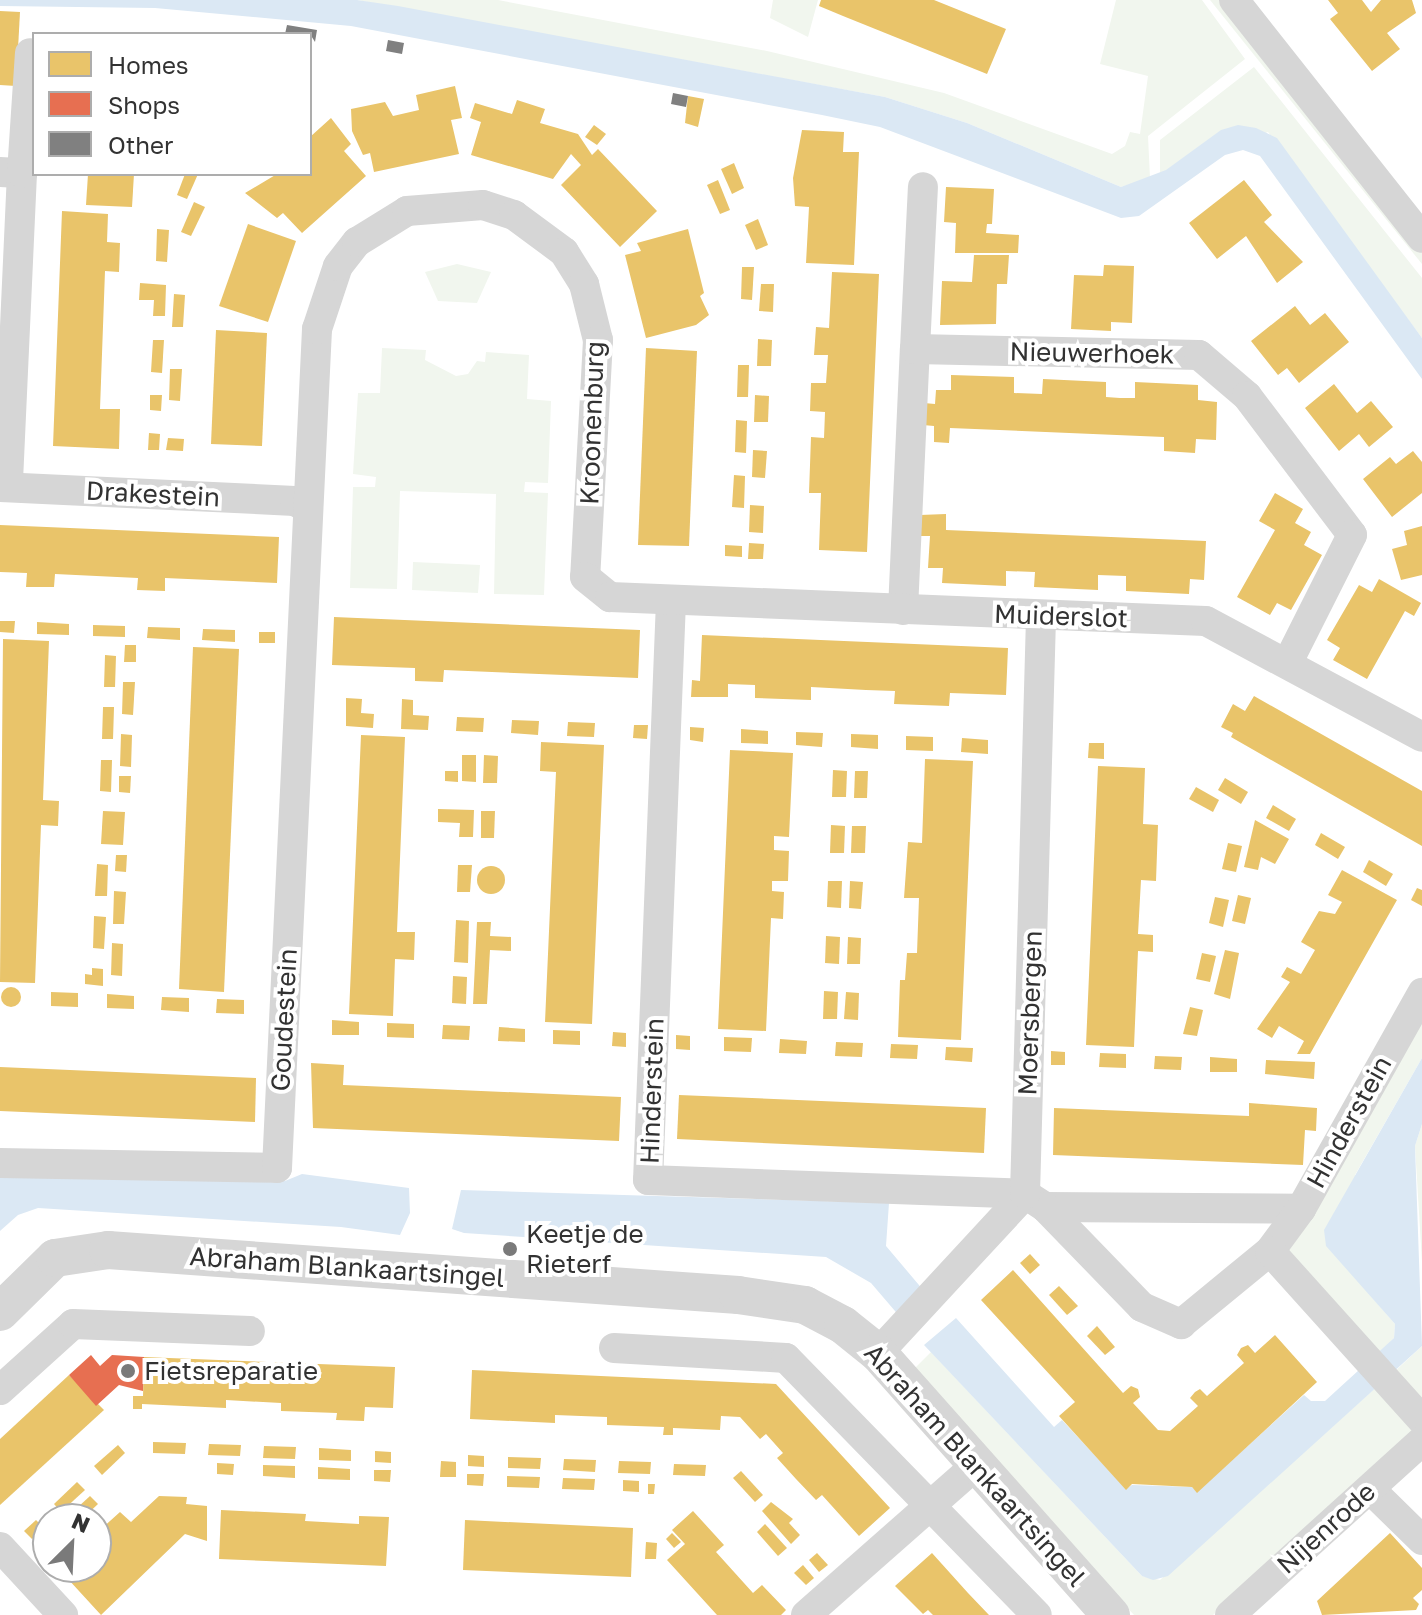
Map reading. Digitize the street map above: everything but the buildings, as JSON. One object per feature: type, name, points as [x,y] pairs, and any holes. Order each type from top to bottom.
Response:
[{"type":"street","points":[[1234,0],[1422,238]]},
{"type":"street","points":[[4,487],[11,173],[30,53]]},
{"type":"street","points":[[903,610],[923,187]]},
{"type":"street","name":"Kroonenburg","points":[[305,596],[309,514],[305,507],[317,329],[338,266],[357,242],[407,211],[483,205],[514,215],[564,252],[594,312],[598,340],[585,577],[610,597],[671,601]]},
{"type":"street","name":"Nieuwerhoek","points":[[915,349],[1199,355],[1211,365],[1247,396],[1352,535],[1288,662]]},
{"type":"street","name":"Drakestein","points":[[4,487],[295,501],[305,507]]},
{"type":"street","name":"Goudestein","points":[[0,1163],[277,1168],[305,596]]},
{"type":"street","name":"Muiderslot","points":[[671,601],[1206,621],[1288,662],[1422,737]]},
{"type":"street","name":"Hinderstein","points":[[671,601],[648,1180],[1035,1201],[1301,1209]]},
{"type":"street","name":"Moersbergen","points":[[1035,1201],[1041,616]]},
{"type":"street","name":"Hinderstein","points":[[1035,1201],[1142,1307],[1181,1324],[1270,1251],[1301,1209],[1422,993]]},
{"type":"street","points":[[878,1353],[1035,1201]]},
{"type":"street","name":"Abraham Blankaartsingel","points":[[0,1312],[55,1258],[108,1250],[738,1295],[805,1305],[843,1325],[878,1353],[1111,1615]]},
{"type":"street","points":[[1270,1251],[1392,1383],[1422,1420]]},
{"type":"street","points":[[0,1390],[73,1324],[250,1331]]},
{"type":"street","name":"Abraham Blankaartsingel","points":[[614,1348],[786,1358],[1037,1615]]},
{"type":"street","name":"Nijenrode","points":[[1230,1615],[1422,1441]]},
{"type":"street","points":[[806,1615],[976,1465]]},
{"type":"street","points":[[1370,1489],[1422,1540]]},
{"type":"street","points":[[0,1547],[63,1615]]},
{"type":"shaded area","points":[[0,0],[357,0],[398,6],[885,97],[967,123],[1121,187],[1166,170],[1221,130],[1238,125],[1256,128],[1277,138],[1422,338],[1422,379],[1260,156],[1243,150],[1225,155],[1139,216],[1121,218],[880,127],[822,115],[351,26],[155,8],[0,6]]},
{"type":"shaded area","points":[[357,0],[498,0],[767,51],[944,93],[1112,154],[1125,146],[1130,132],[1140,134],[1148,76],[1100,64],[1116,0],[1202,0],[1245,59],[1148,136],[1150,178],[1121,187],[967,123],[885,97]]},
{"type":"shaded area","points":[[773,0],[818,0],[808,37],[770,18]]},
{"type":"shaded area","points":[[1210,0],[1225,0],[1422,250],[1422,264]]},
{"type":"shaded area","points":[[1254,67],[1422,278],[1422,338],[1268,132],[1160,173],[1160,140]]},
{"type":"shaded area","points":[[457,264],[491,272],[477,303],[438,301],[425,272]]},
{"type":"shaded area","points":[[382,348],[426,350],[425,360],[456,376],[468,374],[477,361],[485,362],[486,352],[529,355],[527,399],[551,401],[548,483],[525,482],[524,492],[548,493],[544,595],[494,594],[496,494],[400,491],[397,589],[350,588],[353,487],[375,487],[376,477],[353,474],[358,393],[380,393]]},
{"type":"shaded area","points":[[413,562],[480,565],[478,593],[412,590]]},
{"type":"shaded area","points":[[1422,1016],[1422,1058],[1355,1175],[1369,1294],[1395,1324],[1394,1338],[1376,1357],[1285,1250]]},
{"type":"shaded area","points":[[1422,1058],[1422,1124],[1415,1146],[1422,1346],[1168,1576],[1153,1580],[1142,1576],[924,1345],[956,1318],[1054,1427],[1062,1420],[1126,1489],[1132,1485],[1192,1487],[1197,1492],[1304,1395],[1311,1401],[1325,1401],[1394,1338],[1395,1324],[1326,1246],[1324,1230]]},
{"type":"shaded area","points":[[1422,1124],[1422,1262],[1415,1146]]},
{"type":"shaded area","points":[[0,1171],[285,1181],[302,1174],[409,1188],[410,1213],[400,1235],[341,1227],[38,1208],[18,1215],[0,1231]]},
{"type":"shaded area","points":[[461,1190],[889,1203],[886,1246],[924,1291],[901,1318],[871,1283],[826,1257],[464,1233],[452,1229]]},
{"type":"shaded area","points":[[1422,1346],[1422,1408],[1392,1374]]},
{"type":"shaded area","points":[[931,1352],[1142,1576],[1160,1580],[1380,1384],[1418,1427],[1213,1615],[1134,1615],[915,1377],[912,1371]]},
{"type":"place","name":"Keetje de Rieterf","points":[[510,1249]]},
{"type":"place","name":"Fietsreparatie","points":[[128,1371]]}]
